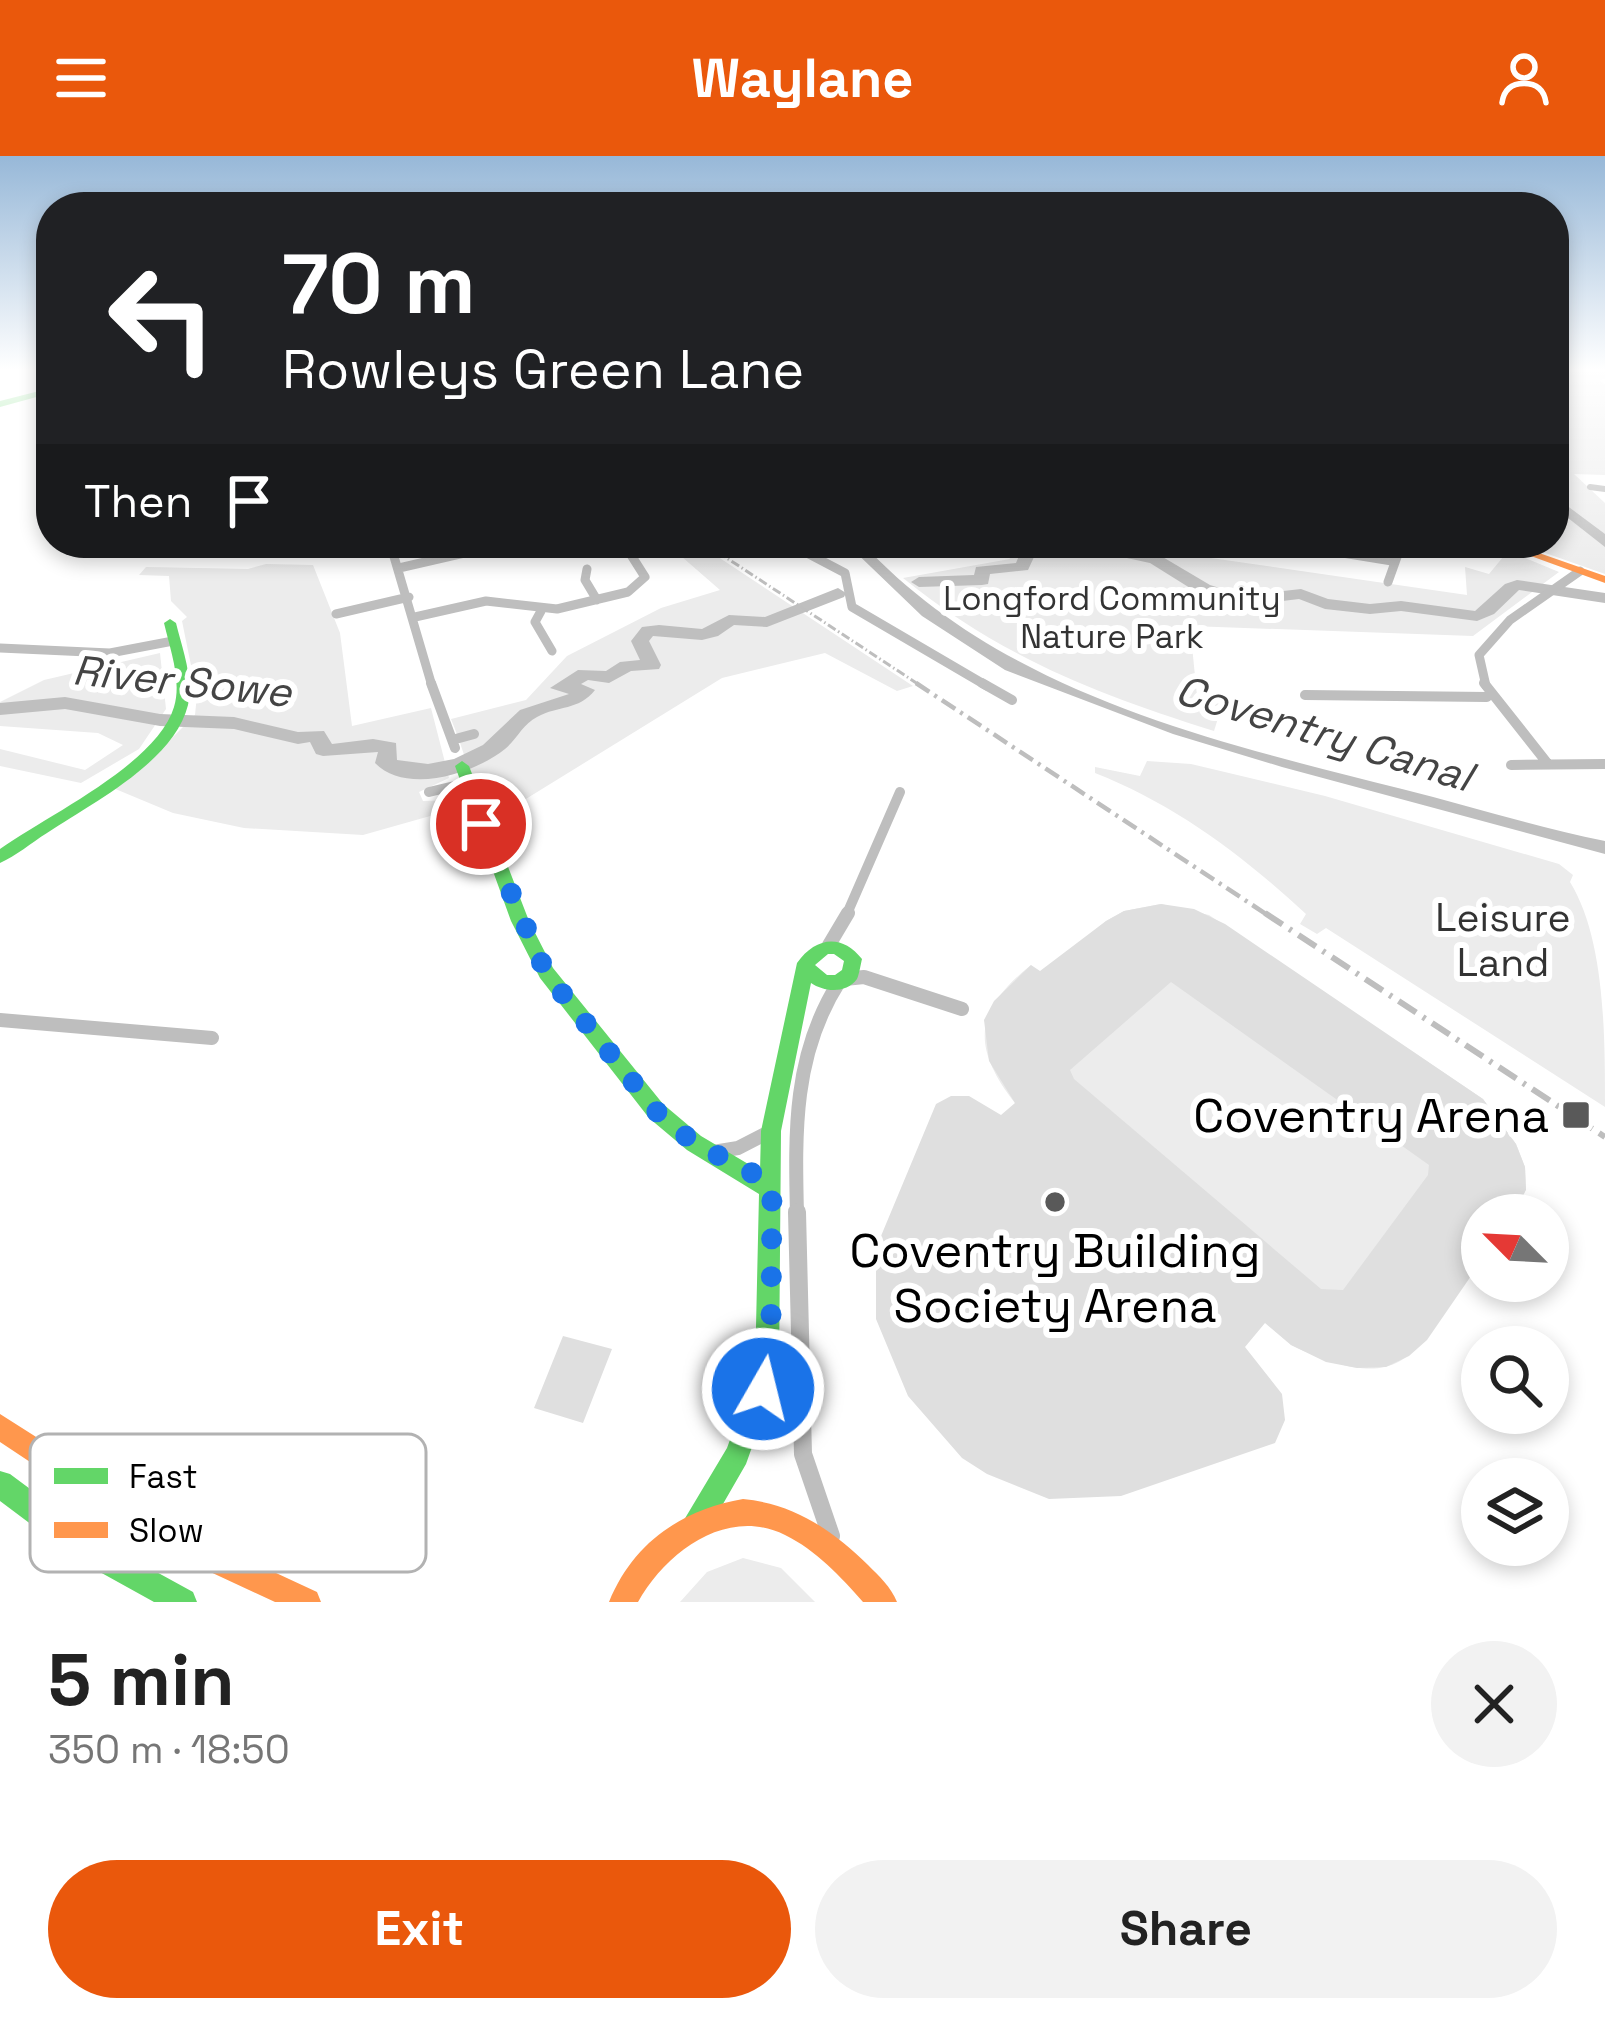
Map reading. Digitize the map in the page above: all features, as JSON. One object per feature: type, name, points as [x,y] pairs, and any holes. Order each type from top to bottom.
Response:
[{"type":"main road","points":[[1543,558],[1605,580]]},
{"type":"main road","points":[[0,857],[48,818],[147,754],[175,721],[171,632]]},
{"type":"main road","points":[[465,775],[481,824],[546,973],[677,1132],[772,1190]]},
{"type":"main road","points":[[598,1602],[625,1597],[646,1565],[697,1520],[736,1455],[767,1370],[771,1131],[784,1052],[811,952],[829,945],[850,956],[853,968],[842,981],[823,983],[807,969]]},
{"type":"main road","points":[[0,1427],[30,1447]]},
{"type":"main road","points":[[0,1484],[30,1507]]},
{"type":"main road","points":[[697,1520],[740,1509],[803,1528],[836,1551],[883,1602]]},
{"type":"main road","points":[[127,1572],[183,1602]]},
{"type":"main road","points":[[242,1572],[307,1602]]},
{"type":"street","points":[[1591,487],[1605,488]]},
{"type":"street","points":[[395,558],[415,617],[428,682],[454,744],[474,734]]},
{"type":"street","points":[[399,568],[442,558]]},
{"type":"street","points":[[415,617],[486,601],[541,610],[628,592],[644,581],[643,568],[635,558]]},
{"type":"street","points":[[816,558],[845,573],[851,588],[849,602],[1012,700]]},
{"type":"street","points":[[1374,558],[1392,561]]},
{"type":"street","points":[[1388,582],[1394,558]]},
{"type":"street","points":[[587,569],[585,580],[597,599]]},
{"type":"street","points":[[1548,764],[1487,698],[1477,671],[1483,644],[1580,571]]},
{"type":"street","points":[[486,601],[494,587]]},
{"type":"street","points":[[336,614],[409,597]]},
{"type":"street","points":[[541,610],[535,622],[552,651]]},
{"type":"street","points":[[0,648],[110,653],[171,632]]},
{"type":"street","points":[[952,681],[966,673]]},
{"type":"street","points":[[1306,695],[1487,698]]},
{"type":"street","points":[[1511,765],[1605,764]]},
{"type":"street","points":[[429,792],[465,775]]},
{"type":"street","points":[[829,945],[871,866],[873,847],[900,792]]},
{"type":"street","points":[[847,917],[850,956],[903,982],[911,991]]},
{"type":"street","points":[[836,1551],[802,1454],[795,1131],[804,1058],[820,1012],[842,981],[864,977],[962,1009]]},
{"type":"street","points":[[0,1020],[212,1038]]},
{"type":"street","points":[[712,1152],[738,1148],[771,1131]]},
{"type":"green space","points":[[1569,438],[1605,438],[1605,475],[1574,474],[1605,503],[1605,574],[1560,558],[1569,558]]},
{"type":"green space","points":[[683,558],[720,558],[913,686],[897,691],[825,653],[722,678],[508,810],[486,818],[451,719],[526,700],[567,656],[661,608],[720,590]]},
{"type":"green space","name":"Longford Community Nature Park","points":[[1211,558],[1467,595],[1465,567],[1489,574],[1502,558],[1525,558],[1559,572],[1473,636],[1190,626],[1197,696],[1224,699],[1214,731],[1051,670],[976,630],[903,578],[1010,559]]},
{"type":"green space","points":[[266,564],[313,565],[340,633],[352,726],[431,708],[449,778],[419,792],[423,801],[458,800],[462,807],[363,835],[244,828],[173,813],[113,788],[137,773],[195,715],[197,695],[182,621],[187,617],[171,601],[169,576],[139,575],[146,567],[248,569]]},
{"type":"green space","points":[[160,653],[166,709],[139,749],[81,783],[0,766],[0,749],[85,770],[123,745],[98,733],[0,726],[0,702],[44,680]]},
{"type":"green space","name":"Leisure Land","points":[[1147,761],[1191,764],[1325,796],[1559,864],[1573,875],[1570,882],[1582,905],[1596,959],[1605,1107],[1326,928],[1317,934],[1300,924],[1306,914],[1232,852],[1153,800],[1095,773],[1095,767],[1140,776]]},
{"type":"green space","points":[[1161,904],[1209,915],[1483,1099],[1516,1144],[1525,1167],[1526,1189],[1517,1194],[1461,1194],[1461,1261],[1436,1317],[1406,1357],[1386,1367],[1362,1368],[1291,1345],[1015,1103],[1000,1082],[986,1046],[985,1029],[999,997],[1031,965],[1028,984],[1124,911]]},
{"type":"green space","points":[[743,1558],[781,1568],[815,1602],[680,1602],[707,1572]]},
{"type":"shaded area","points":[[862,558],[878,558],[917,594],[978,638],[1112,704],[1256,751],[1605,841],[1605,854],[1173,734],[1005,670],[922,616]]},
{"type":"building","name":"Coventry Building Society Arena","points":[[1161,904],[1194,909],[1225,924],[1483,1099],[1516,1144],[1525,1167],[1526,1190],[1524,1194],[1461,1194],[1461,1291],[1427,1340],[1409,1356],[1386,1367],[1326,1362],[1291,1345],[1265,1323],[1245,1347],[1282,1394],[1285,1420],[1275,1443],[1121,1496],[1049,1499],[987,1474],[962,1458],[908,1396],[876,1319],[876,1248],[936,1104],[951,1096],[969,1096],[1001,1115],[1015,1103],[989,1061],[984,1020],[994,1001],[1031,965],[1040,971],[1124,911]],"holes":[[[1171,982],[1429,1165],[1428,1175],[1343,1290],[1321,1289],[1074,1079],[1070,1070]]]},
{"type":"building","points":[[563,1336],[612,1349],[583,1423],[534,1408]]},
{"type":"waterway","name":"River Sowe","points":[[1569,512],[1605,542]]},
{"type":"waterway","name":"River Sowe","points":[[919,582],[982,580],[982,570],[1022,567],[1025,558]]},
{"type":"waterway","name":"River Sowe","points":[[1150,558],[1204,589],[1224,595],[1257,599],[1301,594],[1325,604],[1370,609],[1401,606],[1477,616],[1517,585],[1605,598]]},
{"type":"waterway","name":"River Sowe","points":[[0,709],[65,703],[160,720],[234,723],[298,738],[317,735],[323,749],[381,746],[389,748],[386,763],[397,769],[428,771],[477,757],[501,742],[527,714],[579,697],[585,690],[560,688],[585,674],[609,677],[627,666],[652,665],[640,641],[648,631],[712,633],[729,620],[767,622],[838,593]]},
{"type":"railway","points":[[727,558],[921,686]]},
{"type":"railway","points":[[916,683],[1269,916]]},
{"type":"railway","points":[[1265,913],[1605,1137]]},
{"type":"traffic: fast","points":[[0,857],[130,770],[171,729],[181,707],[183,686],[170,623]]},
{"type":"traffic: fast","points":[[462,766],[520,921],[546,973],[656,1111],[694,1143],[772,1190]]},
{"type":"traffic: fast","points":[[698,1520],[737,1455],[767,1371],[771,1131],[806,963],[828,947],[853,959],[850,974],[839,982],[823,983],[807,969]]},
{"type":"traffic: fast","points":[[0,1484],[30,1506]]},
{"type":"traffic: fast","points":[[128,1572],[183,1602]]},
{"type":"traffic: slow","points":[[1543,558],[1605,580]]},
{"type":"traffic: slow","points":[[0,1427],[30,1447]]},
{"type":"traffic: slow","points":[[623,1602],[641,1571],[674,1538],[715,1518],[743,1512],[770,1515],[818,1539],[883,1602]]},
{"type":"traffic: slow","points":[[242,1572],[307,1602]]},
{"type":"place","name":"Coventry Arena","points":[[1576,1115]]},
{"type":"place","name":"Coventry Building Society Arena","points":[[1055,1202]]},
{"type":"route","points":[[481,824],[546,973],[677,1132],[754,1174],[772,1190],[770,1351],[763,1389]]},
{"type":"water label","name":"Coventry Canal","points":[[1324,733]]}]
